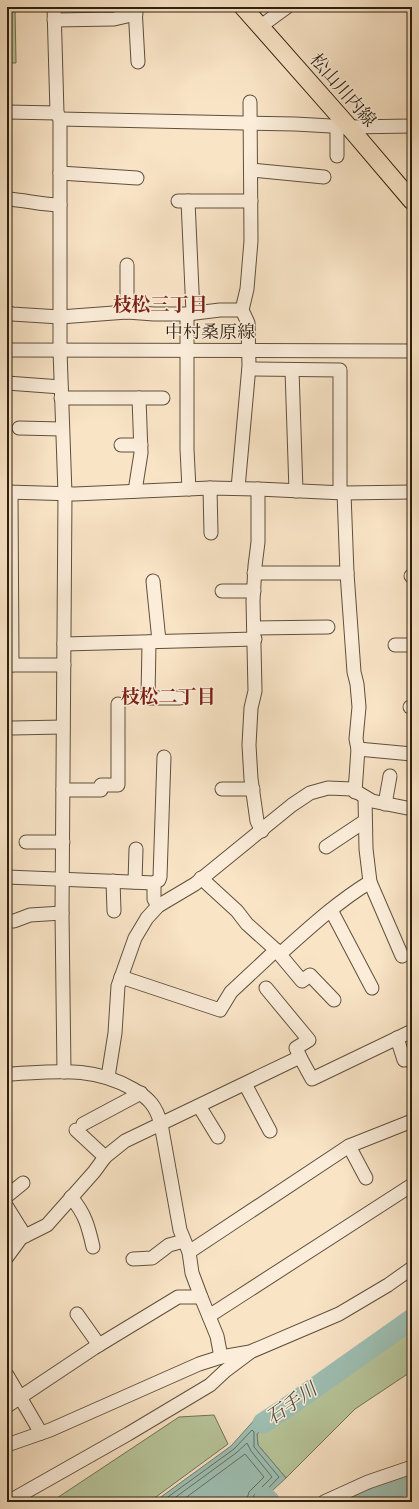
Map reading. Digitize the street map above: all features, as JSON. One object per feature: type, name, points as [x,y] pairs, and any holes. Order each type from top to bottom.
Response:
[{"type":"main road","name":"松山川内線","points":[[243,7],[261,26],[343,126],[412,201]]},
{"type":"street","points":[[261,26],[287,7]]},
{"type":"street","points":[[64,1072],[62,880],[65,494],[60,350],[60,173],[54,13],[114,19],[136,11],[138,62]]},
{"type":"street","points":[[238,488],[249,370],[248,323],[242,310],[247,289],[251,241],[250,102]]},
{"type":"street","points":[[7,112],[58,116],[251,123],[343,126],[412,126]]},
{"type":"street","points":[[337,156],[343,126]]},
{"type":"street","points":[[251,170],[324,177]]},
{"type":"street","points":[[60,173],[137,178]]},
{"type":"street","points":[[7,199],[60,206]]},
{"type":"street","points":[[189,489],[187,448],[190,313],[183,202],[251,201]]},
{"type":"street","points":[[127,265],[127,312]]},
{"type":"street","points":[[7,312],[12,314],[60,317],[127,312],[154,314],[242,310]]},
{"type":"street","name":"中村桑原線","points":[[7,350],[412,351]]},
{"type":"street","points":[[249,370],[340,370],[342,493],[354,672],[357,684],[359,707],[356,739],[358,749],[360,795],[365,820],[366,849],[370,882],[402,956]]},
{"type":"street","points":[[292,370],[296,491]]},
{"type":"street","points":[[7,383],[61,393],[163,398]]},
{"type":"street","points":[[135,491],[141,452],[139,398]]},
{"type":"street","points":[[19,428],[62,428]]},
{"type":"street","points":[[121,445],[140,445]]},
{"type":"street","points":[[210,488],[211,533]]},
{"type":"street","points":[[64,665],[10,665],[9,492],[65,494],[210,488],[258,488],[342,493],[412,492]]},
{"type":"street","points":[[258,488],[258,542],[254,573],[255,691],[251,708],[249,744],[251,779],[257,821],[262,831]]},
{"type":"street","points":[[254,573],[347,573]]},
{"type":"street","points":[[153,581],[154,642],[148,698],[180,698]]},
{"type":"street","points":[[222,591],[254,591]]},
{"type":"street","points":[[64,644],[154,642],[328,627]]},
{"type":"street","points":[[395,645],[412,645]]},
{"type":"street","points":[[63,790],[101,790],[101,785],[118,785],[118,704]]},
{"type":"street","points":[[12,728],[64,727]]},
{"type":"street","points":[[358,749],[412,754]]},
{"type":"street","points":[[7,877],[154,883],[159,880],[164,758]]},
{"type":"street","points":[[386,804],[390,776]]},
{"type":"street","points":[[108,1077],[115,1033],[118,986],[135,938],[147,918],[158,906],[201,878],[310,793],[328,788],[352,789],[372,802],[412,809]]},
{"type":"street","points":[[222,789],[253,789]]},
{"type":"street","points":[[326,847],[365,820]]},
{"type":"street","points":[[26,842],[63,842]]},
{"type":"street","points":[[136,849],[136,882]]},
{"type":"street","points":[[201,878],[237,911],[247,924],[278,952],[302,982],[310,975],[334,1000]]},
{"type":"street","points":[[113,882],[114,911]]},
{"type":"street","points":[[122,978],[220,1010],[231,992],[331,910],[370,882]]},
{"type":"street","points":[[154,883],[154,899],[158,906]]},
{"type":"street","points":[[331,910],[372,988]]},
{"type":"street","points":[[7,921],[30,915],[62,913]]},
{"type":"street","points":[[266,988],[309,1040],[296,1048],[312,1079],[412,1031]]},
{"type":"street","points":[[397,1038],[404,1060]]},
{"type":"street","points":[[7,1234],[23,1232],[47,1225],[71,1196],[94,1172],[105,1157],[125,1141],[300,1057]]},
{"type":"street","points":[[7,1074],[89,1072],[108,1077],[125,1084],[153,1104],[158,1112],[161,1124],[180,1230],[187,1247],[192,1273],[217,1336],[221,1357]]},
{"type":"street","points":[[245,1084],[270,1131]]},
{"type":"street","points":[[105,1157],[79,1127],[140,1094]]},
{"type":"street","points":[[199,1106],[218,1137]]},
{"type":"street","points":[[133,1259],[152,1258],[169,1245],[187,1247],[349,1146],[412,1120]]},
{"type":"street","points":[[349,1146],[366,1178]]},
{"type":"street","points":[[7,1196],[23,1183]]},
{"type":"street","points":[[209,1316],[412,1185]]},
{"type":"street","points":[[71,1196],[83,1212],[93,1247]]},
{"type":"street","points":[[7,1207],[23,1232],[22,1238],[7,1257]]},
{"type":"street","points":[[7,1445],[41,1433],[199,1364],[221,1357],[250,1352],[339,1314],[388,1285],[412,1268]]},
{"type":"street","points":[[7,1406],[99,1345],[178,1297],[201,1297]]},
{"type":"street","points":[[77,1314],[99,1345]]},
{"type":"street","points":[[8,1502],[122,1438],[210,1385],[225,1371],[250,1352]]},
{"type":"street","points":[[7,1375],[41,1433]]},
{"type":"street","points":[[324,1502],[368,1482],[412,1467]]},
{"type":"green space","points":[[7,7],[15,7],[16,63],[7,63]]},
{"type":"green space","points":[[412,1308],[412,1371],[355,1409],[286,1478],[258,1445],[257,1434],[285,1409],[257,1417]]},
{"type":"green space","points":[[214,1415],[228,1444],[149,1502],[51,1502],[179,1417]]},
{"type":"water","points":[[286,1408],[257,1434],[258,1445],[286,1478],[260,1502],[154,1502],[231,1446],[257,1417]]},
{"type":"waterway","name":"石手川","points":[[263,1423],[412,1319]]},
{"type":"waterway","points":[[362,1502],[412,1482]]},
{"type":"waterway","points":[[265,1497],[270,1502]]},
{"type":"district","name":"枝松三丁目","points":[[160,304]]},
{"type":"district","name":"枝松二丁目","points":[[168,696]]}]
